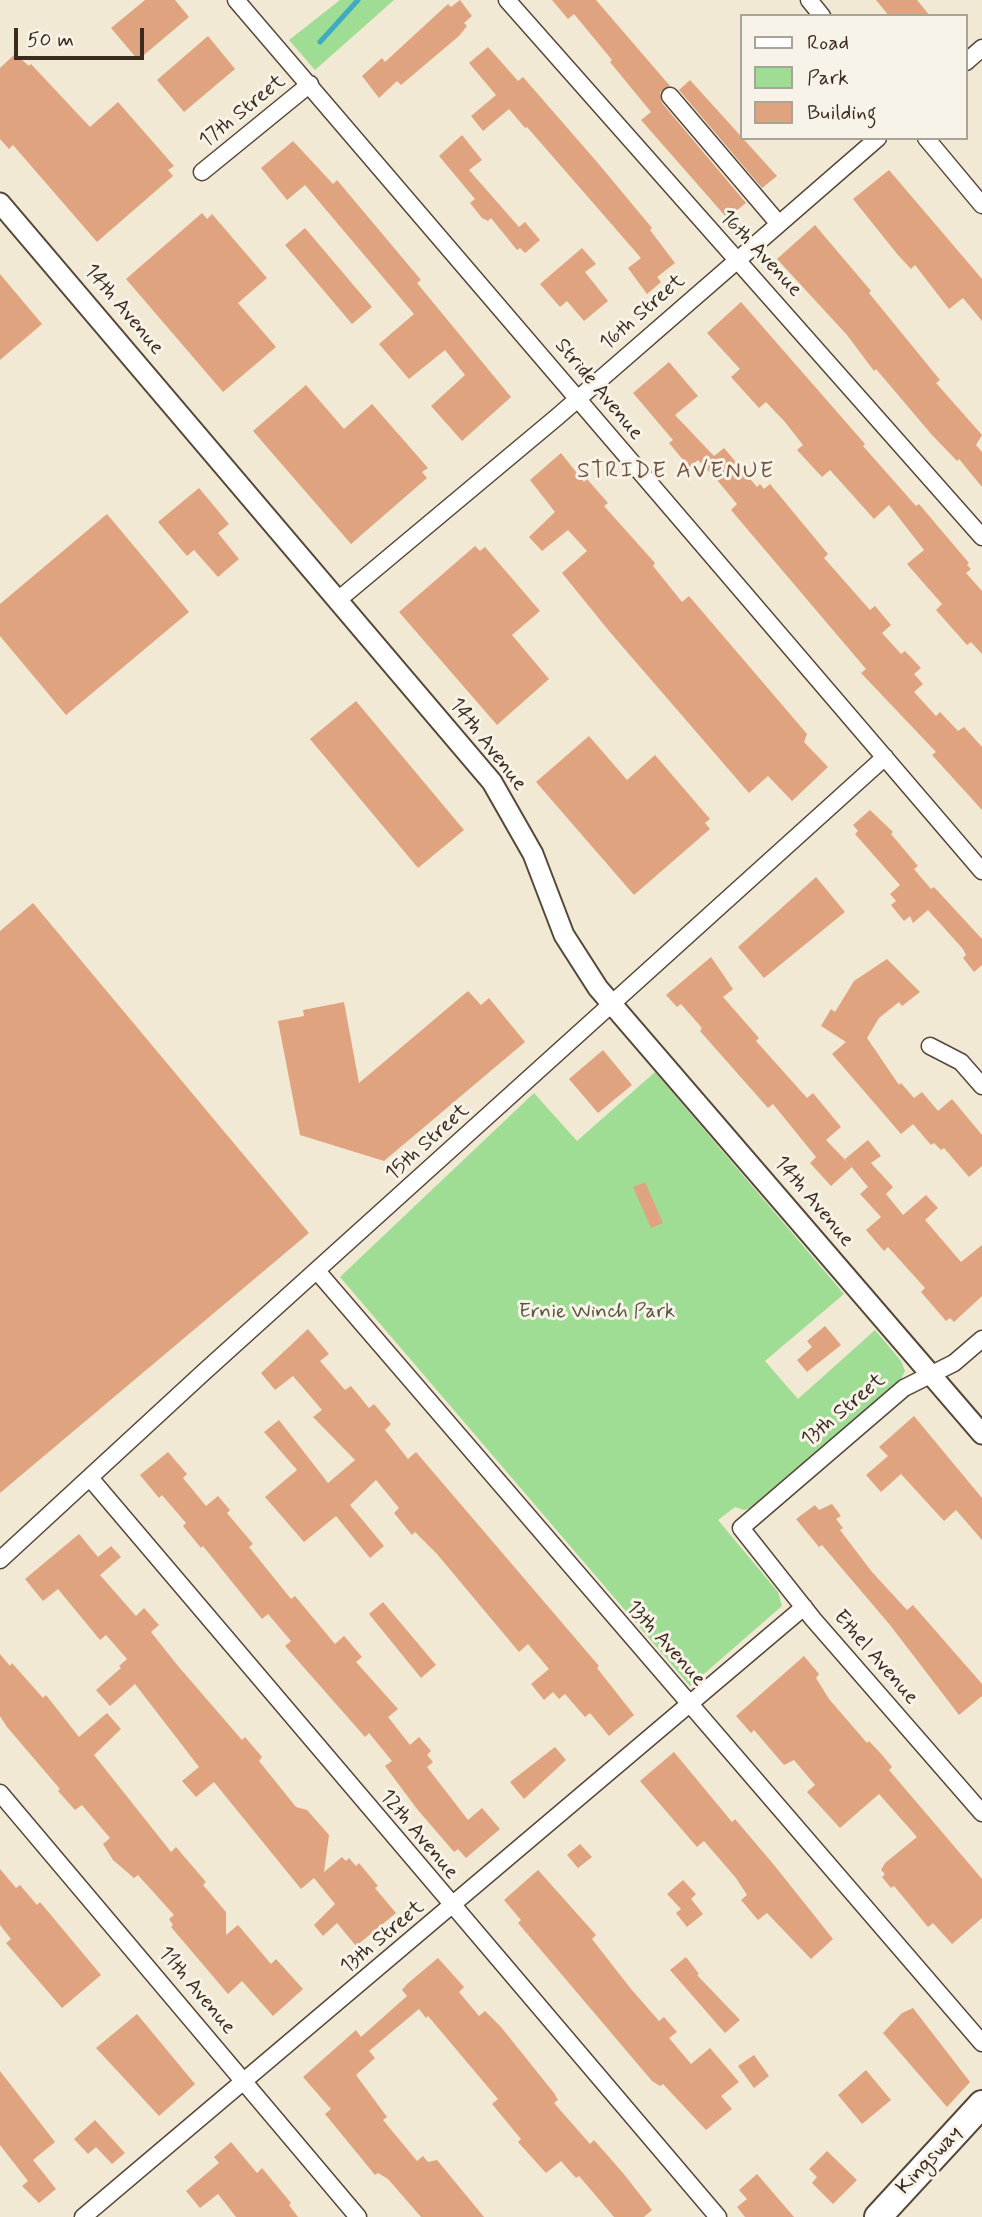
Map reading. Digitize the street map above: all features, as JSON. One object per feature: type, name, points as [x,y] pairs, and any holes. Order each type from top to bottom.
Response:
[{"type":"main road","name":"Kingsway","points":[[878,2217],[982,2104]]},
{"type":"street","name":"Stride Avenue","points":[[236,0],[982,871]]},
{"type":"street","name":"16th Avenue","points":[[507,0],[982,537]]},
{"type":"street","points":[[809,0],[820,14]]},
{"type":"street","points":[[968,60],[982,48]]},
{"type":"street","name":"17th Street","points":[[202,172],[310,84]]},
{"type":"street","points":[[670,96],[779,224]]},
{"type":"street","name":"16th Street","points":[[338,600],[578,398],[876,140]]},
{"type":"street","points":[[928,140],[982,205]]},
{"type":"street","name":"14th Avenue","points":[[0,203],[492,782],[533,854],[564,935],[611,1004],[625,1016],[982,1434]]},
{"type":"street","name":"15th Street","points":[[0,1560],[885,757]]},
{"type":"street","points":[[930,1046],[961,1062],[982,1086]]},
{"type":"street","name":"13th Avenue","points":[[317,1271],[582,1582],[690,1703],[982,2043]]},
{"type":"street","name":"13th Street","points":[[741,1528],[904,1388],[954,1363],[982,1339]]},
{"type":"street","name":"12th Avenue","points":[[90,1478],[718,2217]]},
{"type":"street","name":"Ethel Avenue","points":[[741,1528],[804,1606],[982,1813]]},
{"type":"street","name":"13th Street","points":[[83,2217],[804,1606]]},
{"type":"street","name":"11th Avenue","points":[[0,1793],[358,2217]]},
{"type":"green space","points":[[340,0],[394,0],[315,70],[289,40]]},
{"type":"green space","name":"Ernie Winch Park","points":[[655,1072],[844,1294],[765,1361],[798,1399],[875,1330],[901,1361],[905,1371],[901,1379],[753,1507],[744,1510],[735,1507],[718,1520],[778,1592],[782,1606],[690,1686],[340,1277],[534,1093],[577,1141]]},
{"type":"building","points":[[145,0],[175,0],[189,17],[138,60],[111,28]]},
{"type":"building","points":[[460,0],[472,16],[464,23],[467,26],[459,36],[401,85],[397,81],[379,98],[362,76],[382,58],[385,62],[448,4],[451,7]]},
{"type":"building","points":[[552,0],[596,0],[670,86],[660,92],[662,103],[746,203],[727,218],[641,120],[651,112],[610,62],[612,60],[574,14],[568,19]]},
{"type":"building","points":[[876,0],[917,0],[928,14],[887,14]]},
{"type":"building","points":[[208,36],[235,69],[184,112],[157,80]]},
{"type":"building","points":[[488,47],[518,81],[523,77],[597,162],[652,228],[650,230],[675,263],[657,277],[661,282],[647,294],[628,268],[641,258],[527,127],[525,128],[509,109],[483,131],[471,116],[496,95],[469,63]]},
{"type":"building","points":[[15,54],[29,66],[31,64],[90,127],[118,102],[174,166],[168,170],[173,176],[97,242],[13,145],[9,149],[0,139],[0,68]]},
{"type":"building","points":[[690,80],[740,135],[740,140],[744,140],[777,176],[762,188],[679,90]]},
{"type":"building","points":[[462,135],[482,160],[469,170],[519,227],[525,222],[540,240],[525,253],[520,248],[517,250],[491,218],[488,221],[482,218],[470,203],[475,199],[439,156]]},
{"type":"building","points":[[293,141],[333,184],[337,180],[421,280],[417,283],[511,397],[462,441],[431,406],[465,375],[445,350],[409,379],[379,344],[414,314],[305,185],[287,200],[261,168]]},
{"type":"building","points":[[889,170],[982,279],[982,321],[963,298],[949,309],[915,265],[911,269],[853,199]]},
{"type":"building","points":[[202,213],[207,219],[212,214],[267,278],[238,303],[276,347],[223,392],[126,279]]},
{"type":"building","points":[[815,225],[871,291],[869,293],[940,380],[936,383],[982,435],[976,445],[982,452],[982,487],[959,459],[957,461],[932,435],[876,369],[874,371],[847,335],[777,259]]},
{"type":"building","points":[[305,228],[372,307],[352,324],[285,245]]},
{"type":"building","points":[[582,248],[596,264],[585,272],[608,301],[584,321],[567,301],[560,307],[540,284]]},
{"type":"building","points":[[0,274],[42,324],[0,360]]},
{"type":"building","points":[[741,302],[865,444],[863,446],[916,506],[919,504],[969,563],[967,565],[971,569],[966,573],[982,591],[982,654],[971,642],[967,645],[936,610],[942,604],[907,564],[924,550],[889,505],[874,519],[830,470],[822,477],[797,450],[803,445],[785,422],[766,402],[759,408],[731,377],[740,369],[707,333]]},
{"type":"building","points":[[669,362],[698,396],[675,415],[714,456],[724,448],[757,487],[760,484],[764,489],[770,484],[828,554],[824,558],[870,610],[875,606],[891,625],[882,633],[901,654],[905,651],[921,668],[914,674],[923,684],[914,692],[936,716],[940,712],[958,731],[964,727],[982,747],[982,810],[932,755],[936,752],[861,673],[866,669],[731,510],[737,504],[717,480],[698,460],[689,467],[669,443],[673,440],[633,393]]},
{"type":"building","points":[[306,385],[344,429],[372,404],[428,468],[422,472],[427,478],[351,544],[253,431]]},
{"type":"building","points":[[561,453],[584,482],[587,479],[608,503],[604,506],[655,563],[653,566],[682,602],[689,596],[807,734],[804,742],[828,767],[792,801],[768,776],[749,793],[609,631],[562,573],[587,551],[568,530],[542,551],[529,537],[555,512],[530,480]]},
{"type":"building","points":[[199,488],[229,524],[218,533],[239,559],[218,577],[194,550],[187,556],[158,522]]},
{"type":"building","points":[[107,514],[189,612],[66,715],[0,636],[0,604]]},
{"type":"building","points":[[475,546],[480,551],[485,547],[540,611],[512,635],[549,679],[497,725],[399,612]]},
{"type":"building","points":[[356,701],[464,830],[418,868],[310,739]]},
{"type":"building","points":[[589,736],[627,780],[655,755],[710,819],[705,823],[710,829],[634,895],[536,782]]},
{"type":"building","points":[[870,810],[893,832],[891,834],[918,866],[914,869],[931,889],[934,887],[982,939],[982,965],[974,972],[963,958],[966,955],[963,949],[928,910],[913,923],[910,916],[904,921],[891,905],[896,901],[890,894],[900,885],[855,834],[858,831],[853,825]]},
{"type":"building","points":[[816,877],[845,912],[764,978],[738,947]]},
{"type":"building","points":[[33,903],[309,1233],[0,1493],[0,931]]},
{"type":"building","points":[[711,957],[733,989],[723,997],[759,1038],[756,1041],[807,1098],[813,1093],[841,1127],[826,1140],[852,1167],[831,1186],[810,1163],[816,1157],[773,1104],[768,1108],[700,1031],[702,1028],[681,1004],[677,1007],[666,995]]},
{"type":"building","points":[[887,959],[920,992],[902,1006],[899,1002],[879,1018],[867,1038],[899,1085],[901,1083],[914,1098],[922,1092],[938,1111],[952,1099],[982,1135],[982,1166],[969,1177],[944,1148],[941,1150],[934,1143],[931,1145],[913,1124],[901,1134],[832,1054],[846,1042],[821,1026],[831,1009],[835,1012],[854,981]]},
{"type":"building","points":[[468,991],[481,1005],[489,998],[525,1042],[384,1161],[300,1135],[278,1021],[304,1016],[303,1010],[344,1002],[359,1083]]},
{"type":"building","points":[[603,1050],[632,1085],[598,1113],[569,1079]]},
{"type":"building","points":[[868,1140],[881,1156],[871,1163],[893,1187],[886,1194],[903,1215],[926,1195],[938,1208],[925,1220],[961,1262],[982,1245],[982,1296],[954,1322],[950,1318],[946,1321],[921,1292],[925,1288],[888,1247],[884,1251],[866,1230],[881,1217],[860,1194],[868,1187],[845,1159]]},
{"type":"building","points":[[645,1182],[663,1223],[651,1228],[633,1187]]},
{"type":"building","points":[[825,1326],[841,1345],[807,1372],[797,1360],[812,1347],[807,1341]]},
{"type":"building","points":[[308,1329],[329,1354],[320,1361],[345,1390],[351,1386],[369,1408],[374,1404],[391,1424],[385,1430],[408,1459],[416,1452],[599,1666],[597,1668],[634,1715],[609,1736],[590,1713],[585,1717],[565,1694],[559,1699],[553,1692],[544,1700],[531,1684],[549,1669],[528,1644],[519,1652],[437,1554],[415,1532],[412,1535],[394,1513],[399,1508],[376,1480],[350,1505],[384,1546],[370,1558],[336,1516],[304,1542],[265,1497],[297,1470],[264,1432],[279,1420],[328,1483],[355,1460],[313,1417],[322,1410],[293,1376],[275,1390],[261,1373]]},
{"type":"building","points":[[914,1416],[982,1498],[982,1540],[956,1510],[944,1521],[901,1474],[881,1492],[866,1475],[888,1456],[879,1447]]},
{"type":"building","points":[[168,1452],[187,1474],[183,1478],[206,1506],[218,1496],[230,1510],[227,1513],[253,1544],[249,1547],[291,1599],[295,1596],[335,1644],[344,1636],[362,1657],[356,1662],[398,1709],[388,1717],[410,1745],[419,1737],[431,1751],[427,1755],[433,1762],[427,1767],[468,1820],[482,1808],[500,1829],[466,1858],[458,1849],[454,1852],[417,1809],[385,1766],[392,1761],[369,1733],[365,1737],[285,1646],[291,1641],[268,1614],[262,1619],[203,1546],[201,1548],[183,1526],[186,1523],[162,1495],[159,1498],[140,1475]]},
{"type":"building","points":[[832,1504],[841,1516],[836,1519],[843,1528],[840,1530],[872,1572],[907,1610],[913,1605],[982,1684],[982,1696],[959,1715],[890,1625],[822,1545],[819,1547],[796,1519],[815,1505],[819,1510]]},
{"type":"building","points":[[79,1534],[98,1557],[111,1546],[121,1557],[100,1575],[136,1616],[144,1608],[159,1625],[151,1632],[178,1666],[242,1740],[245,1737],[262,1757],[259,1761],[296,1807],[307,1810],[329,1835],[324,1872],[342,1857],[346,1861],[349,1858],[356,1866],[359,1863],[378,1886],[375,1888],[396,1913],[356,1946],[337,1923],[323,1936],[314,1925],[335,1904],[314,1878],[301,1889],[214,1782],[196,1797],[182,1781],[199,1767],[135,1684],[110,1706],[96,1690],[121,1668],[119,1666],[127,1659],[106,1635],[100,1640],[58,1589],[43,1601],[25,1579]]},
{"type":"building","points":[[383,1602],[436,1665],[421,1678],[369,1614]]},
{"type":"building","points":[[0,1654],[10,1666],[12,1663],[43,1698],[46,1695],[79,1737],[107,1713],[121,1729],[94,1755],[171,1852],[176,1847],[206,1882],[203,1885],[226,1912],[226,1935],[238,1925],[271,1964],[276,1959],[303,1989],[273,2016],[242,1981],[228,1994],[171,1927],[173,1925],[169,1919],[174,1915],[138,1875],[134,1878],[113,1860],[103,1844],[110,1838],[82,1805],[75,1810],[7,1727],[0,1716]]},
{"type":"building","points":[[804,1656],[819,1674],[816,1678],[829,1699],[867,1743],[869,1741],[883,1756],[892,1767],[889,1770],[982,1879],[982,1918],[952,1944],[933,1923],[928,1927],[894,1886],[891,1888],[882,1877],[885,1874],[881,1870],[885,1863],[917,1837],[879,1794],[840,1828],[807,1792],[815,1785],[794,1760],[784,1765],[754,1730],[751,1733],[736,1716]]},
{"type":"building","points":[[555,1747],[566,1760],[524,1799],[510,1782]]},
{"type":"building","points":[[674,1752],[732,1822],[735,1819],[833,1939],[811,1959],[767,1913],[758,1920],[741,1900],[747,1895],[736,1878],[704,1841],[697,1847],[640,1781]]},
{"type":"building","points":[[580,1844],[592,1857],[578,1868],[567,1855]]},
{"type":"building","points":[[0,1869],[16,1888],[20,1885],[37,1905],[40,1902],[101,1975],[62,2008],[6,1943],[11,1939],[0,1925]]},
{"type":"building","points":[[538,1870],[596,1935],[592,1939],[631,1989],[659,2021],[664,2017],[677,2032],[669,2038],[691,2064],[710,2048],[739,2082],[721,2096],[732,2109],[706,2130],[663,2084],[660,2086],[652,2081],[518,1923],[521,1920],[504,1900]]},
{"type":"building","points":[[683,1880],[696,1894],[691,1899],[703,1914],[687,1927],[676,1913],[681,1909],[667,1894]]},
{"type":"building","points":[[686,1957],[699,1974],[697,1975],[740,2020],[725,2033],[670,1970]]},
{"type":"building","points":[[438,1958],[464,1987],[459,1992],[479,2016],[485,2011],[501,2027],[554,2093],[558,2100],[554,2103],[590,2144],[594,2140],[623,2173],[652,2210],[644,2217],[614,2217],[579,2176],[576,2178],[561,2161],[546,2173],[518,2142],[521,2139],[492,2104],[498,2099],[428,2016],[426,2018],[419,2009],[369,2051],[375,2058],[356,2075],[387,2117],[383,2120],[417,2161],[423,2156],[428,2162],[437,2160],[484,2217],[421,2217],[388,2179],[378,2173],[375,2175],[325,2114],[331,2109],[303,2077],[356,2030],[361,2037],[407,1996],[402,1990]]},
{"type":"building","points":[[913,2008],[970,2082],[947,2107],[883,2033],[902,2013]]},
{"type":"building","points":[[137,2014],[195,2084],[159,2116],[96,2048]]},
{"type":"building","points":[[754,2055],[769,2076],[754,2088],[738,2066]]},
{"type":"building","points":[[866,2070],[891,2100],[862,2124],[838,2095]]},
{"type":"building","points":[[0,2071],[55,2142],[33,2160],[56,2189],[39,2203],[22,2186],[28,2181],[0,2145]]},
{"type":"building","points":[[95,2120],[125,2153],[112,2164],[96,2147],[88,2154],[74,2139]]},
{"type":"building","points":[[231,2142],[257,2173],[262,2168],[291,2203],[289,2205],[298,2217],[236,2217],[218,2194],[200,2208],[186,2191],[219,2163],[214,2157]]},
{"type":"building","points":[[827,2151],[857,2180],[833,2204],[812,2183],[817,2177],[809,2169]]},
{"type":"building","points":[[757,2174],[794,2217],[745,2217],[737,2207],[747,2199],[739,2190]]},
{"type":"waterway","points":[[320,42],[358,0]]},
{"type":"district","name":"STRIDE AVENUE","points":[[676,472]]}]
